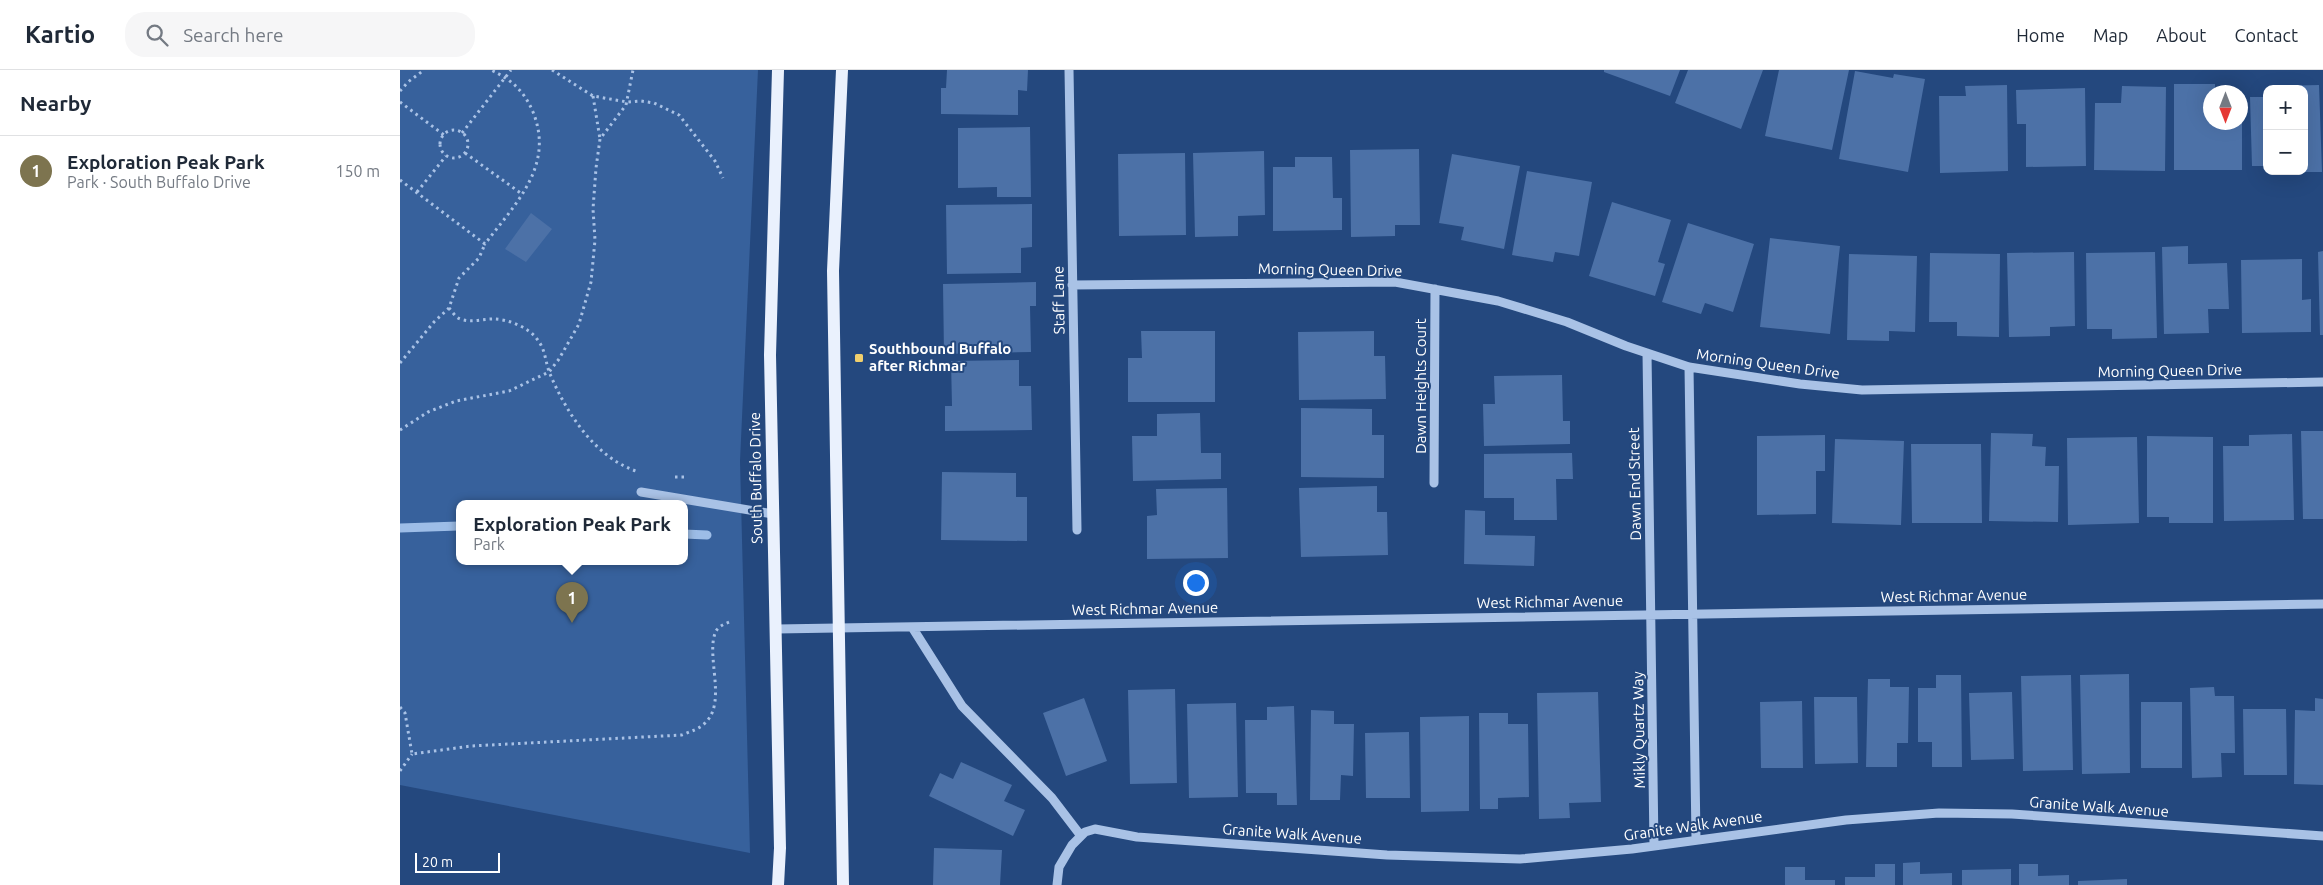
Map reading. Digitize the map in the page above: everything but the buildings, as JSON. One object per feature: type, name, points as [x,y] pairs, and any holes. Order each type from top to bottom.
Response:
[{"type":"main road","name":"South Buffalo Drive","points":[[778,70],[770,295],[780,848],[778,885]]},
{"type":"main road","points":[[842,70],[833,271],[843,885]]},
{"type":"street","name":"Staff Lane","points":[[1069,70],[1077,530]]},
{"type":"street","name":"Morning Queen Drive","points":[[1072,285],[1395,282],[1498,301],[1550,317],[1689,367],[1790,383],[1862,390],[2323,382]]},
{"type":"street","name":"Dawn Heights Court","points":[[1434,483],[1436,289]]},
{"type":"street","name":"Dawn End Street","points":[[1647,353],[1651,614]]},
{"type":"street","points":[[1689,367],[1696,839]]},
{"type":"street","points":[[640,492],[773,514]]},
{"type":"street","name":"West Richmar Avenue","points":[[776,629],[2323,604]]},
{"type":"street","name":"Mikly Quartz Way","points":[[1651,614],[1654,846]]},
{"type":"street","points":[[912,627],[962,706],[1052,798],[1081,836]]},
{"type":"street","name":"Granite Walk Avenue","points":[[1057,885],[1059,867],[1072,845],[1086,832],[1095,828],[1137,837],[1388,854],[1503,859],[1570,856],[1846,820],[1939,813],[2012,814],[2323,836]]},
{"type":"path","points":[[400,91],[408,82],[424,70]]},
{"type":"path","points":[[400,363],[434,322],[449,308],[459,278],[479,258],[485,244],[522,194],[534,174],[538,161],[540,136],[528,102],[519,88],[506,77],[491,70]]},
{"type":"path","points":[[462,133],[511,70]]},
{"type":"path","points":[[552,70],[593,96],[627,102],[654,103],[679,115],[715,161],[723,178]]},
{"type":"path","points":[[600,140],[627,102],[633,70]]},
{"type":"path","points":[[400,430],[428,412],[456,400],[509,391],[549,372],[559,359],[579,324],[591,282],[595,240],[593,209],[600,140],[593,96]]},
{"type":"path","points":[[400,102],[444,135]]},
{"type":"path","points":[[453,130],[462,133],[468,141],[465,153],[455,158],[446,156],[440,145],[444,135],[453,130]]},
{"type":"path","points":[[465,153],[522,194]]},
{"type":"path","points":[[416,192],[446,156]]},
{"type":"path","points":[[400,180],[485,244]]},
{"type":"path","points":[[449,308],[458,318],[475,322],[494,319],[516,324],[537,338],[546,354],[549,372],[563,402],[591,440],[612,461],[645,473]]},
{"type":"path","points":[[667,477],[687,477]]},
{"type":"path","points":[[400,770],[412,754],[471,746],[682,735],[691,731],[708,721],[712,711],[715,698],[714,642],[716,630],[732,621]]},
{"type":"path","points":[[400,707],[405,713],[412,754]]},
{"type":"shaded area","points":[[400,70],[758,70],[740,461],[750,853],[400,785]]},
{"type":"waterway","points":[[400,528],[456,526]]},
{"type":"waterway","points":[[688,534],[707,535]]},
{"type":"place","name":"Southbound Buffalo after Richmar","points":[[859,358]]},
{"type":"place","name":"Exploration Peak Park","points":[[572,623]]}]
